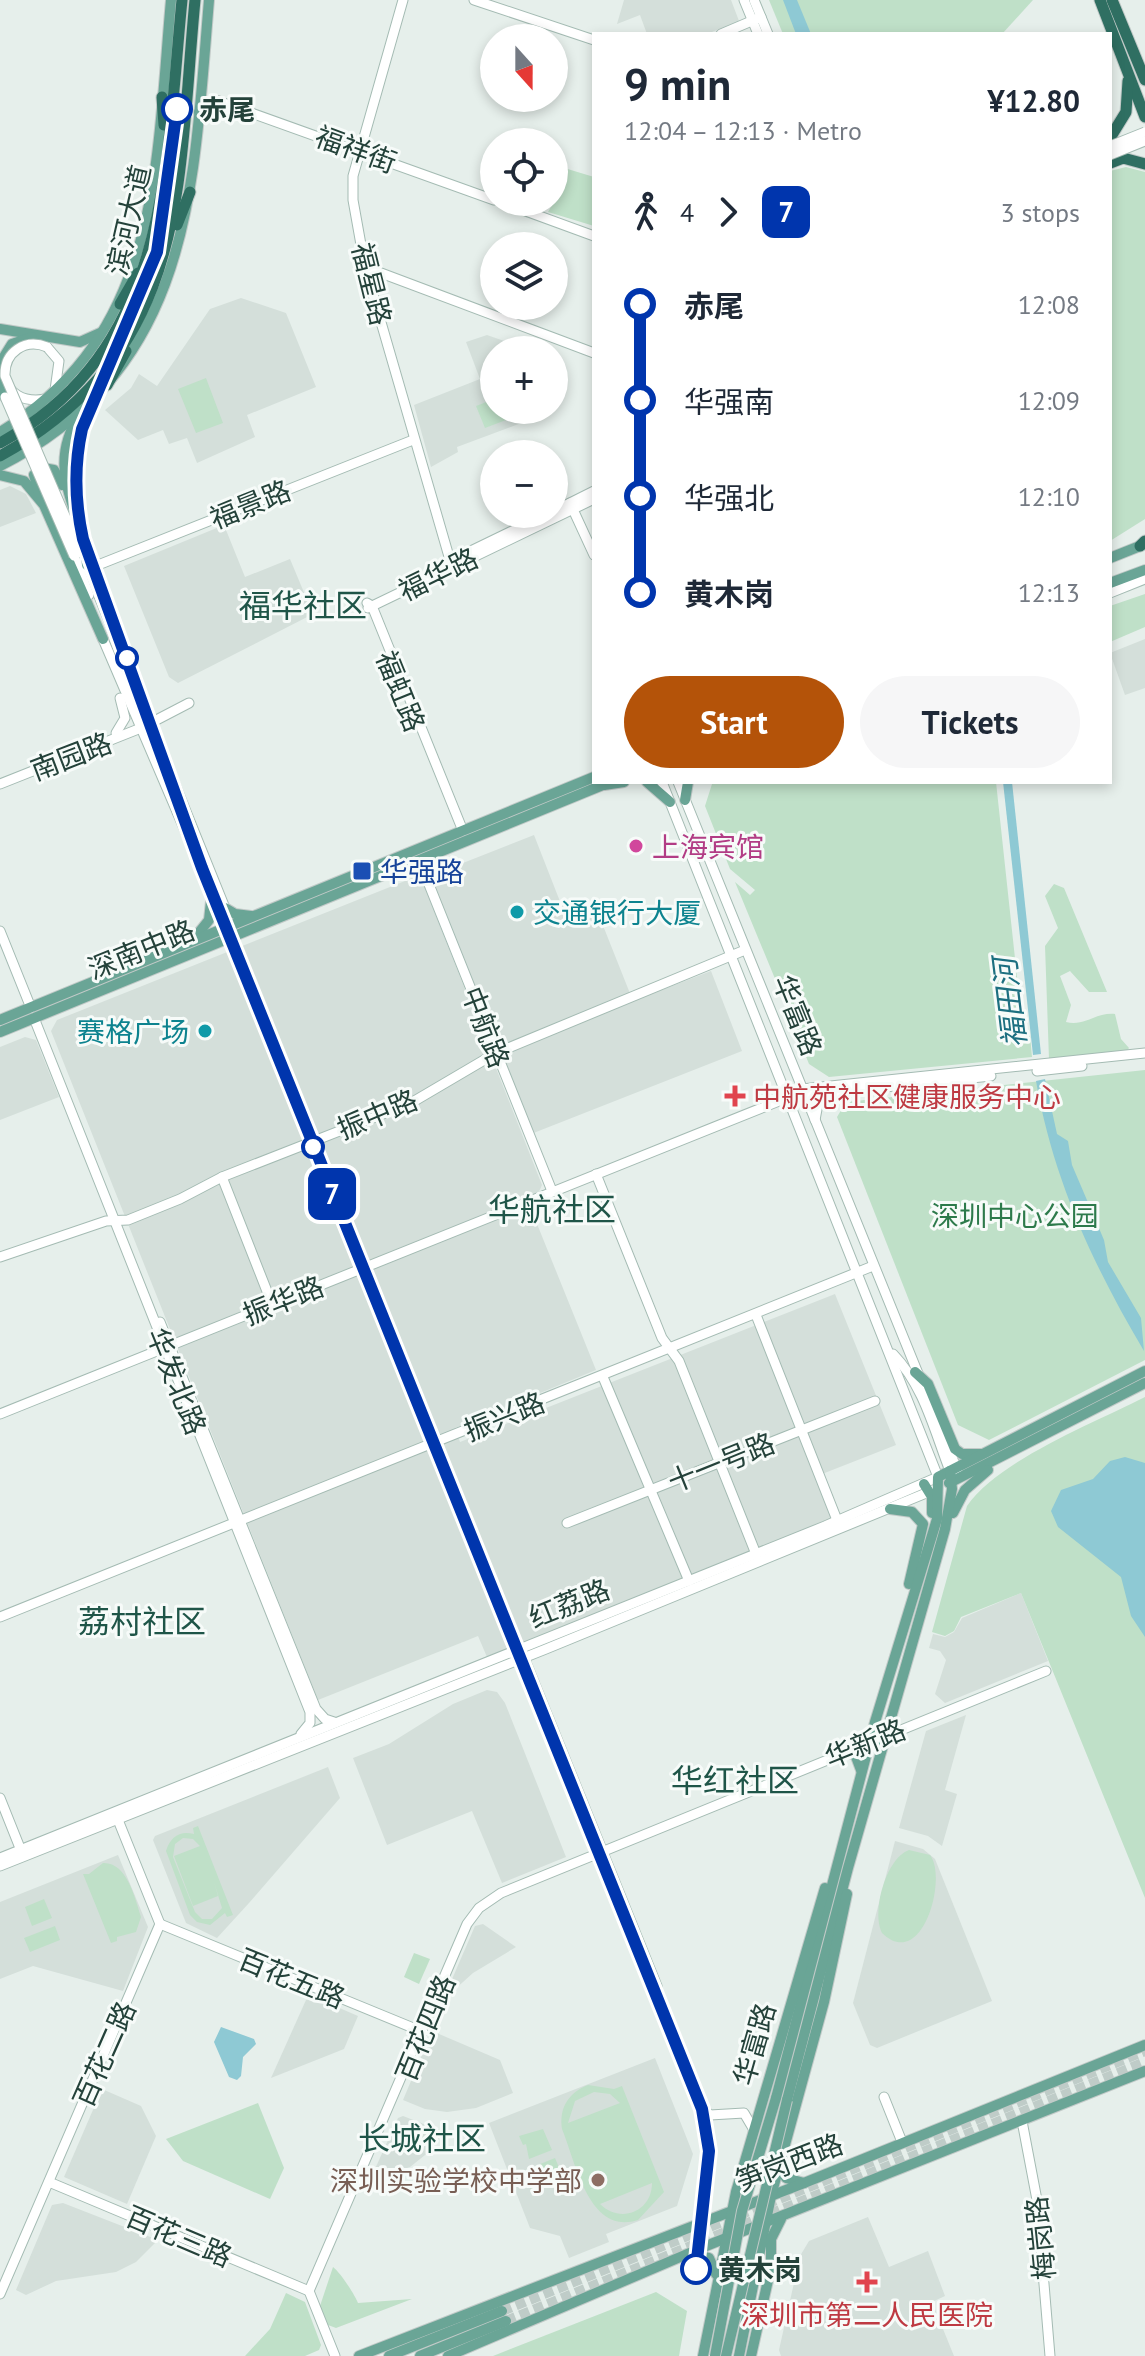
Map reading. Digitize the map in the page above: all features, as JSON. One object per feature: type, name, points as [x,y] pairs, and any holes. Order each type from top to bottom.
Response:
[{"type":"highway","name":"滨河大道","points":[[0,443],[45,413],[99,357],[131,304],[152,248],[167,150],[182,0]]},
{"type":"highway","name":"滨河大道","points":[[0,456],[37,434],[71,406],[121,349],[142,316],[168,244],[195,0]]},
{"type":"highway","points":[[1100,0],[1145,117]]},
{"type":"highway","points":[[1112,0],[1145,80]]},
{"type":"highway","points":[[1136,58],[1145,69]]},
{"type":"highway","points":[[1112,135],[1126,112],[1127,72]]},
{"type":"highway","points":[[162,97],[167,150]]},
{"type":"highway","points":[[1112,162],[1123,158],[1145,164]]},
{"type":"highway","points":[[168,244],[190,192]]},
{"type":"highway","points":[[120,304],[152,248]]},
{"type":"highway","points":[[107,385],[142,316]]},
{"type":"main road","points":[[0,432],[50,396],[92,350],[120,304],[150,211],[171,0]]},
{"type":"main road","points":[[0,466],[40,442],[107,385],[137,345],[168,281],[190,192],[209,0]]},
{"type":"main road","name":"福星路","points":[[403,0],[352,187],[365,267],[451,564]]},
{"type":"main road","points":[[474,0],[592,39]]},
{"type":"main road","points":[[744,0],[767,32]]},
{"type":"main road","points":[[754,0],[758,32]]},
{"type":"main road","points":[[726,32],[757,19]]},
{"type":"main road","points":[[199,112],[218,101],[202,89]]},
{"type":"main road","name":"福祥街","points":[[218,101],[480,195]]},
{"type":"main road","points":[[1112,144],[1145,132]]},
{"type":"main road","points":[[1112,154],[1145,141]]},
{"type":"main road","points":[[539,216],[592,235]]},
{"type":"main road","points":[[365,267],[592,352]]},
{"type":"main road","points":[[0,363],[12,344],[23,339],[87,341],[110,323]]},
{"type":"main road","points":[[0,329],[46,341],[60,368],[50,396]]},
{"type":"main road","points":[[46,341],[18,348],[7,359],[5,376],[78,555],[103,639]]},
{"type":"main road","points":[[0,373],[16,396],[31,400],[50,396]]},
{"type":"main road","points":[[2,389],[78,555],[88,567]]},
{"type":"main road","points":[[70,502],[64,453],[68,436],[86,405]]},
{"type":"main road","name":"福景路","points":[[88,567],[413,440]]},
{"type":"main road","points":[[135,705],[114,667],[44,505],[34,478],[39,470],[48,467],[57,473],[70,502],[84,543],[88,567],[135,705],[225,908],[235,914],[257,915]]},
{"type":"main road","points":[[0,475],[24,481],[44,505]]},
{"type":"main road","name":"福华路","points":[[451,564],[572,506],[592,492]]},
{"type":"main road","name":"福华路","points":[[568,507],[592,500]]},
{"type":"main road","points":[[572,506],[592,551]]},
{"type":"main road","name":"福华路","points":[[369,605],[520,528]]},
{"type":"main road","points":[[1112,559],[1144,544]]},
{"type":"main road","points":[[1112,582],[1145,570]]},
{"type":"main road","points":[[1112,592],[1145,579]]},
{"type":"main road","name":"福虹路","points":[[369,605],[461,832]]},
{"type":"main road","points":[[114,667],[114,684],[125,714],[119,734],[138,738],[151,750]]},
{"type":"main road","points":[[143,725],[189,703]]},
{"type":"main road","points":[[143,725],[226,928],[243,934]]},
{"type":"main road","name":"南园路","points":[[0,781],[143,725]]},
{"type":"main road","name":"深南中路","points":[[0,1032],[257,915],[461,832],[594,784]]},
{"type":"main road","name":"深南中路","points":[[0,1020],[34,1014],[243,934],[420,862],[595,784]]},
{"type":"main road","points":[[649,784],[670,802]]},
{"type":"main road","name":"华富路","points":[[663,784],[890,1351],[933,1485],[937,1519],[905,1617],[863,1768],[843,1866],[782,2099],[762,2220]]},
{"type":"main road","name":"华富路","points":[[679,784],[955,1475],[945,1529],[887,1735],[843,1866],[814,1920],[754,2131],[737,2210]]},
{"type":"main road","points":[[685,800],[688,784]]},
{"type":"main road","name":"中航路","points":[[420,862],[552,1191]]},
{"type":"main road","points":[[188,944],[209,920],[212,892]]},
{"type":"main road","name":"华发北路","points":[[0,931],[316,1709],[325,1719],[338,1722]]},
{"type":"main road","name":"振中路","points":[[0,1257],[180,1199],[222,1177],[411,1103],[496,1053],[745,950]]},
{"type":"main road","points":[[803,1092],[834,1092],[1145,1053]]},
{"type":"main road","points":[[1057,1066],[1145,1059]]},
{"type":"main road","points":[[803,1092],[1024,1070]]},
{"type":"main road","name":"振华路","points":[[0,1414],[803,1092]]},
{"type":"main road","points":[[815,1122],[818,1104],[834,1092]]},
{"type":"main road","points":[[596,1174],[662,1338],[672,1349],[756,1554]]},
{"type":"main road","points":[[222,1177],[272,1304]]},
{"type":"main road","name":"振兴路","points":[[0,1617],[873,1266]]},
{"type":"main road","points":[[756,1315],[837,1520]]},
{"type":"main road","name":"华富路","points":[[890,1351],[927,1400]]},
{"type":"main road","name":"红荔路","points":[[955,1475],[987,1453],[1145,1371]]},
{"type":"main road","points":[[915,1372],[928,1384],[955,1449],[967,1455],[987,1453]]},
{"type":"main road","points":[[603,1377],[689,1581]]},
{"type":"main road","name":"红荔路","points":[[116,1815],[295,1738],[521,1655],[837,1520],[1002,1458],[1145,1383]]},
{"type":"main road","name":"十一号路","points":[[567,1523],[875,1401]]},
{"type":"main road","points":[[945,1529],[965,1490],[1002,1458]]},
{"type":"main road","name":"红荔路","points":[[0,1858],[20,1853],[890,1509],[933,1485]]},
{"type":"main road","points":[[890,1509],[912,1512],[923,1524],[905,1617]]},
{"type":"main road","name":"华发北路","points":[[238,1522],[310,1712],[308,1727],[295,1738]]},
{"type":"main road","name":"华富路","points":[[916,1625],[923,1567]]},
{"type":"main road","points":[[521,1655],[697,2103],[710,2115],[744,2113],[754,2131]]},
{"type":"main road","name":"华新路","points":[[599,1852],[1046,1671]]},
{"type":"main road","points":[[843,1753],[855,1754],[863,1768],[877,1768]]},
{"type":"main road","points":[[0,1798],[20,1853]]},
{"type":"main road","points":[[0,1812],[20,1853]]},
{"type":"main road","points":[[116,1815],[160,1924]]},
{"type":"main road","points":[[599,1852],[704,2103],[720,2111],[751,2107],[763,2100]]},
{"type":"main road","name":"百花四路","points":[[309,2291],[467,1924],[479,1908],[501,1893],[599,1852]]},
{"type":"main road","name":"红荔路","points":[[0,1866],[20,1853]]},
{"type":"main road","name":"华富路","points":[[762,2220],[842,1928],[843,1866]]},
{"type":"main road","name":"百花五路","points":[[160,1924],[423,2032]]},
{"type":"main road","name":"百花二路","points":[[0,2294],[160,1924]]},
{"type":"main road","name":"笋岗西路","points":[[359,2356],[737,2210],[1145,2045]]},
{"type":"main road","name":"笋岗西路","points":[[448,2356],[726,2239],[762,2220],[781,2219],[1145,2071]]},
{"type":"main road","points":[[884,2097],[902,2142]]},
{"type":"main road","name":"华富路","points":[[703,2356],[726,2239],[782,2099]]},
{"type":"main road","name":"梅岗路","points":[[1022,2121],[1037,2200],[1050,2356]]},
{"type":"main road","points":[[779,2165],[786,2178],[804,2183]]},
{"type":"main road","name":"百花三路","points":[[49,2182],[309,2291]]},
{"type":"main road","points":[[715,2356],[737,2210]]},
{"type":"main road","points":[[751,2356],[771,2267],[771,2239],[781,2219]]},
{"type":"main road","points":[[726,2356],[762,2220]]},
{"type":"main road","points":[[739,2356],[762,2220]]},
{"type":"main road","points":[[684,2255],[709,2258],[718,2280]]},
{"type":"main road","points":[[309,2291],[335,2356]]},
{"type":"main road","points":[[389,2356],[504,2316],[420,2356]]},
{"type":"shaded area","points":[[624,0],[731,0],[739,21],[712,32],[646,32],[640,15],[617,24]]},
{"type":"shaded area","points":[[241,298],[286,313],[316,387],[247,415],[255,437],[197,463],[187,438],[169,444],[163,430],[138,440],[105,410],[131,388],[139,374],[157,386],[210,309]]},
{"type":"shaded area","points":[[480,337],[480,379],[466,342]]},
{"type":"shaded area","points":[[480,379],[480,424],[519,424],[457,447],[458,452],[431,467],[414,405]]},
{"type":"shaded area","points":[[10,486],[26,494],[36,513],[0,527],[0,490]]},
{"type":"shaded area","points":[[224,525],[245,577],[290,559],[313,614],[178,683],[169,677],[124,566]]},
{"type":"shaded area","points":[[1145,639],[1145,688],[1125,695],[1112,652]]},
{"type":"shaded area","points":[[534,835],[561,904],[600,918],[633,1001],[711,971],[742,1051],[531,1134],[430,876]]},
{"type":"shaded area","points":[[420,875],[542,1185],[531,1209],[596,1370],[455,1428],[460,1442],[835,1294],[896,1445],[817,1476],[833,1518],[487,1657],[478,1636],[318,1700],[51,1031],[57,1020]]},
{"type":"shaded area","points":[[25,1037],[36,1040],[59,1097],[0,1120],[0,1047]]},
{"type":"shaded area","points":[[1021,1593],[1048,1661],[945,1703],[935,1694],[946,1660],[940,1651],[929,1648],[933,1634],[945,1637],[954,1632],[962,1618]]},
{"type":"shaded area","points":[[487,1690],[497,1692],[505,1703],[566,1857],[502,1883],[472,1811],[387,1845],[353,1758],[389,1744],[453,1704]]},
{"type":"shaded area","points":[[966,1715],[945,1790],[957,1794],[942,1846],[928,1836],[899,1828],[926,1731]]},
{"type":"shaded area","points":[[328,1767],[340,1798],[249,1903],[217,1938],[186,1923],[153,1840],[155,1836]]},
{"type":"shaded area","points":[[895,1841],[923,1849],[935,1859],[992,2001],[877,2048],[870,2045],[853,2003]]},
{"type":"shaded area","points":[[118,1855],[148,1927],[123,1991],[33,1966],[0,1979],[0,1902]]},
{"type":"shaded area","points":[[483,1924],[516,1947],[473,1973],[443,2000],[475,1926]]},
{"type":"shaded area","points":[[314,1997],[358,2016],[344,2049],[271,2078],[306,2000]]},
{"type":"shaded area","points":[[432,2031],[500,2060],[513,2093],[476,2108],[447,2112],[425,2109],[403,2100]]},
{"type":"shaded area","name":"深圳实验学校中学部","points":[[655,2058],[693,2154],[677,2206],[606,2234],[609,2242],[569,2258],[560,2236],[530,2228],[489,2123]]},
{"type":"shaded area","points":[[102,2089],[141,2106],[156,2136],[127,2204],[64,2177]]},
{"type":"shaded area","points":[[403,2116],[442,2131],[435,2147],[410,2167],[370,2180],[398,2118]]},
{"type":"shaded area","points":[[63,2203],[158,2240],[136,2262],[116,2272],[56,2281],[26,2295],[16,2290],[52,2205]]},
{"type":"shaded area","name":"深圳市第二人民医院","points":[[868,2217],[889,2267],[928,2251],[945,2296],[932,2302],[954,2356],[781,2356],[779,2350],[800,2256],[809,2241]]},
{"type":"green space","points":[[769,0],[1033,0],[1004,32],[782,32]]},
{"type":"green space","points":[[1126,167],[1145,172],[1145,519],[1112,540],[1112,170]]},
{"type":"green space","points":[[568,169],[592,176],[592,225],[561,216],[568,216]]},
{"type":"green space","points":[[206,378],[223,423],[196,433],[178,389]]},
{"type":"green space","points":[[1145,594],[1145,627],[1112,641],[1112,605]]},
{"type":"green space","points":[[712,784],[996,784],[1021,1014],[1030,1035],[1032,1057],[829,1077],[809,1064],[793,1024],[804,997],[797,994],[790,1015],[735,882],[750,895],[755,890],[730,869],[705,806]]},
{"type":"green space","points":[[1054,884],[1064,888],[1107,992],[1089,992],[1070,971],[1060,976],[1071,1005],[1066,1022],[1079,1023],[1115,1014],[1121,1039],[1129,1048],[1126,1052],[1049,1059],[1045,946],[1058,928],[1045,896]]},
{"type":"green space","name":"深圳中心公园","points":[[1145,1070],[1145,1360],[989,1440],[958,1425],[837,1117],[846,1102]]},
{"type":"green space","points":[[1145,1397],[1145,1898],[1021,1593],[961,1617],[954,1631],[945,1636],[932,1632],[967,1506],[982,1489],[1024,1458]]},
{"type":"green space","points":[[198,1826],[233,1915],[227,1917],[225,1913],[210,1925],[197,1922],[190,1915],[166,1851],[176,1836],[194,1834],[193,1828]],"holes":[[[183,1838],[193,1839],[200,1846],[174,1856],[193,1906],[218,1896],[214,1882],[222,1908],[212,1919],[202,1919],[195,1912],[173,1857],[175,1844]]]},
{"type":"green space","points":[[909,1850],[930,1855],[936,1882],[928,1917],[920,1932],[909,1940],[896,1942],[882,1933],[878,1912],[887,1874],[901,1855]]},
{"type":"green space","points":[[103,1863],[118,1868],[124,1875],[141,1917],[136,1932],[117,1937],[117,1941],[111,1943],[83,1874],[89,1874]]},
{"type":"green space","points":[[44,1899],[52,1918],[32,1926],[25,1907]]},
{"type":"green space","points":[[55,1926],[60,1940],[30,1952],[24,1938]]},
{"type":"green space","points":[[414,1953],[430,1959],[419,1984],[404,1977]]},
{"type":"green space","points":[[588,2085],[614,2089],[622,2086],[664,2192],[638,2220],[621,2222],[607,2217],[596,2207],[579,2177],[561,2121],[566,2102],[575,2092]],"holes":[[[594,2092],[610,2094],[620,2103],[568,2123],[575,2101]],[[652,2183],[647,2201],[634,2212],[617,2213],[600,2204]]]},
{"type":"green space","points":[[258,2103],[284,2168],[270,2199],[183,2161],[166,2139]]},
{"type":"green space","points":[[543,2129],[552,2150],[529,2159],[526,2144],[523,2145],[519,2136]]},
{"type":"green space","points":[[555,2158],[563,2177],[531,2190],[523,2171]]},
{"type":"green space","points":[[333,2267],[358,2303],[412,2299],[336,2328],[328,2325],[320,2306]]},
{"type":"green space","points":[[656,2292],[687,2311],[679,2356],[493,2356]]},
{"type":"green space","points":[[286,2293],[305,2302],[321,2345],[319,2350],[305,2356],[245,2356],[270,2329]]},
{"type":"water","points":[[783,0],[797,0],[810,32],[795,32]]},
{"type":"water","points":[[1003,784],[1012,784],[1041,1054],[1033,1055]]},
{"type":"water","points":[[1045,1079],[1057,1134],[1068,1141],[1072,1165],[1104,1240],[1108,1262],[1141,1318],[1144,1351],[1092,1254],[1064,1187],[1043,1117],[1036,1081]]},
{"type":"water","points":[[1125,1457],[1145,1463],[1145,1637],[1131,1616],[1121,1577],[1058,1527],[1051,1511],[1061,1490],[1093,1479],[1110,1461]]},
{"type":"water","points":[[221,2027],[254,2039],[256,2044],[243,2057],[241,2076],[237,2080],[229,2077],[214,2042]]},
{"type":"tunnel","points":[[502,2311],[1145,2051]]},
{"type":"tunnel","points":[[506,2321],[1145,2062]]},
{"type":"metro line","name":"7","points":[[177,109],[166,205],[157,252],[138,303],[82,429],[77,451],[78,518],[87,557],[127,658],[202,868],[702,2109],[709,2151],[696,2269]]},
{"type":"place","name":"赤尾","points":[[177,109]]},
{"type":"place","name":"上海宾馆","points":[[636,846]]},
{"type":"place","name":"华强路","points":[[362,871]]},
{"type":"place","name":"交通银行大厦","points":[[517,912]]},
{"type":"place","name":"赛格广场","points":[[205,1031]]},
{"type":"place","name":"中航苑社区健康服务中心","points":[[735,1096]]},
{"type":"place","name":"深圳实验学校中学部","points":[[598,2180]]},
{"type":"place","name":"黄木岗","points":[[696,2269]]},
{"type":"place","name":"深圳市第二人民医院","points":[[867,2282]]},
{"type":"district","name":"福华社区","points":[[303,605]]},
{"type":"district","name":"华航社区","points":[[552,1209]]},
{"type":"district","name":"荔村社区","points":[[142,1621]]},
{"type":"district","name":"华红社区","points":[[735,1780]]},
{"type":"district","name":"长城社区","points":[[422,2138]]},
{"type":"water label","name":"福田河","points":[[1009,1003]]}]
